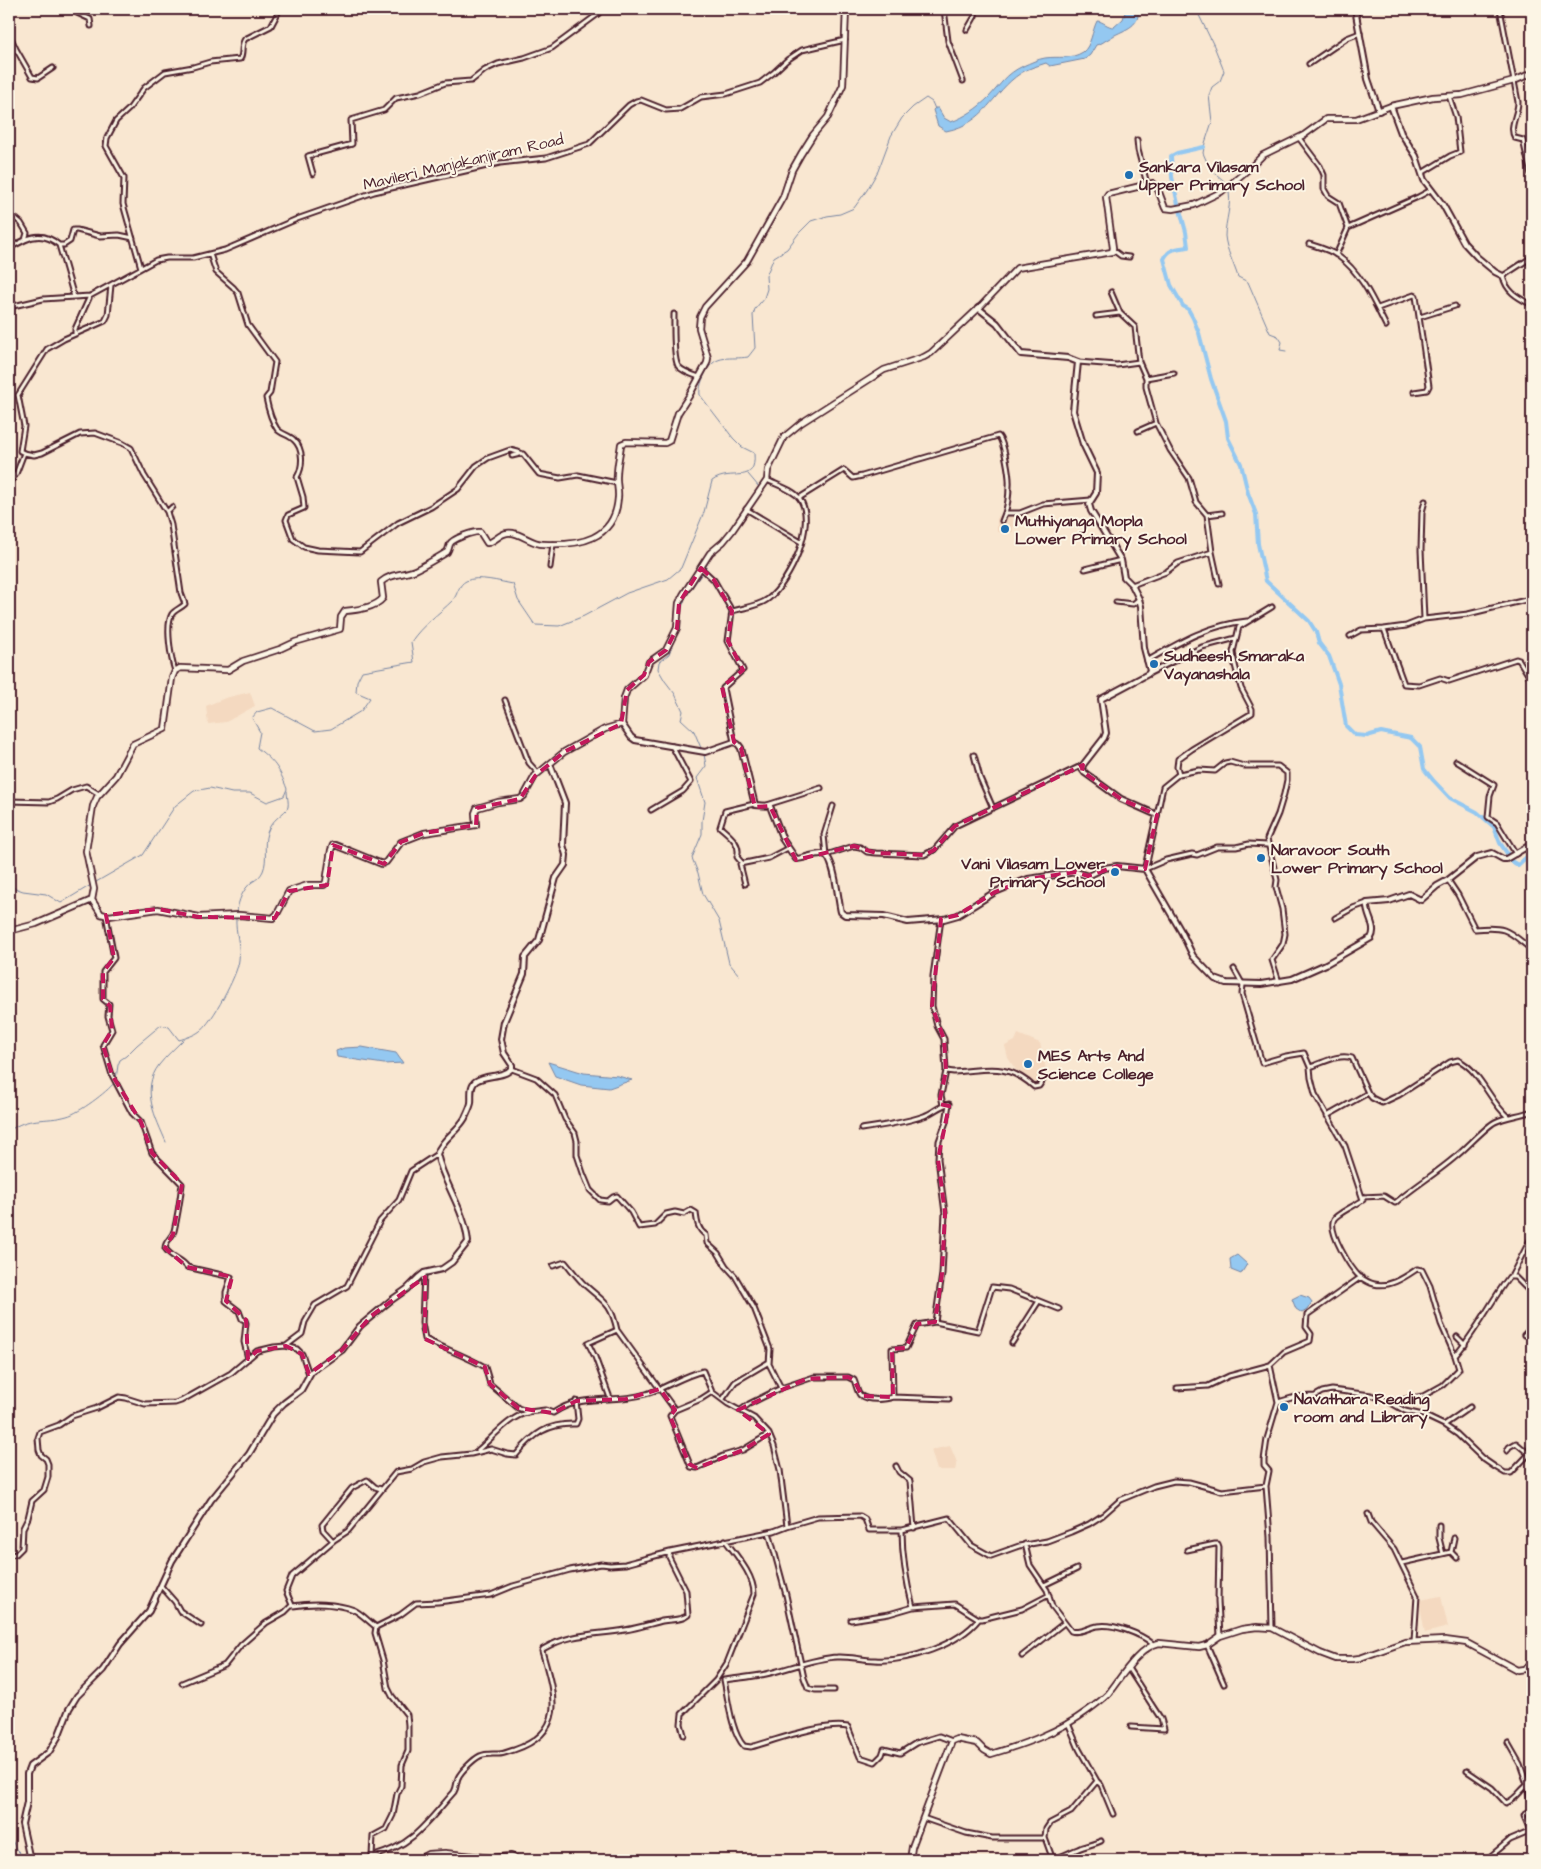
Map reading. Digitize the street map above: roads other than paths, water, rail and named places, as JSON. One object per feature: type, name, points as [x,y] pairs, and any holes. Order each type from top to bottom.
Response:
[{"type":"main road","points":[[846,9],[843,85],[832,109],[792,170],[783,197],[747,261],[705,307],[700,317],[699,328],[708,358],[707,363],[678,413],[669,441],[665,443],[626,442],[621,444],[617,474],[618,499],[611,525],[588,541],[553,544],[536,543],[513,533],[503,534],[487,543],[480,532],[475,531],[453,540],[448,552],[420,568],[395,574],[381,582],[383,598],[380,602],[362,609],[344,611],[341,617],[340,629],[295,642],[243,661],[228,670],[180,668],[175,671],[172,678],[165,729],[134,744],[116,776],[99,794],[93,806],[86,851],[94,889],[92,900],[101,914],[106,915],[158,908],[199,917],[239,915],[273,918],[289,891],[308,885],[324,885],[333,845],[382,864],[386,862],[401,842],[424,833],[476,825],[475,813],[477,808],[498,802],[520,799],[538,773],[564,752],[598,732],[622,724],[624,698],[627,690],[644,676],[649,662],[666,650],[677,628],[678,603],[710,553],[732,531],[766,480],[768,470],[784,437],[801,423],[884,370],[931,353],[1018,268],[1113,250],[1106,197],[1108,194],[1147,184],[1156,184],[1163,205],[1168,209],[1194,205],[1227,186],[1250,168],[1263,154],[1299,138],[1326,119],[1356,119],[1391,106],[1433,97],[1462,94],[1514,80],[1532,73]]},
{"type":"main road","points":[[9,931],[36,924],[92,900]]},
{"type":"main road","points":[[910,1860],[912,1847],[952,1741],[957,1739],[977,1743],[984,1750],[992,1754],[1024,1744],[1054,1731],[1086,1712],[1106,1696],[1128,1668],[1153,1644],[1199,1647],[1207,1645],[1220,1636],[1242,1629],[1257,1627],[1272,1628],[1336,1659],[1360,1658],[1393,1645],[1414,1641],[1444,1640],[1467,1643],[1517,1670],[1524,1669],[1532,1664]]},
{"type":"main road","points":[[417,1860],[428,1854],[444,1853],[491,1858],[511,1856],[519,1860]]},
{"type":"street","points":[[74,9],[77,13],[90,19],[91,26]]},
{"type":"street","points":[[142,268],[123,204],[124,178],[106,146],[107,138],[116,121],[129,109],[144,88],[165,72],[210,62],[240,59],[242,56],[242,43],[271,26],[280,9]]},
{"type":"street","points":[[313,174],[308,156],[352,144],[350,120],[384,110],[396,98],[445,83],[471,81],[485,70],[498,64],[524,58],[552,48],[602,9]]},
{"type":"street","points":[[944,9],[948,41],[963,81]]},
{"type":"street","points":[[967,30],[975,16],[976,9]]},
{"type":"street","points":[[1354,9],[1368,79],[1379,111]]},
{"type":"street","points":[[1500,9],[1518,102],[1518,109],[1512,123],[1513,134],[1515,138],[1523,140],[1532,178]]},
{"type":"street","points":[[1309,64],[1347,38],[1360,33]]},
{"type":"street","points":[[9,34],[34,78],[47,74],[53,68]]},
{"type":"street","name":"Mavileri Manjakanjiram Road","points":[[9,307],[43,298],[90,296],[156,260],[193,258],[225,250],[297,219],[374,192],[500,163],[546,158],[589,144],[636,100],[645,101],[666,110],[680,109],[701,97],[726,94],[760,83],[786,60],[802,50],[846,40]]},
{"type":"street","points":[[9,54],[16,49]]},
{"type":"street","points":[[1422,173],[1460,152],[1456,117],[1449,96]]},
{"type":"street","points":[[1391,106],[1401,133],[1416,156],[1424,180],[1442,205],[1464,243],[1477,257],[1503,276]]},
{"type":"street","points":[[1299,138],[1320,166],[1324,175],[1324,190],[1329,198],[1339,203],[1348,228]]},
{"type":"street","points":[[1137,140],[1147,184]]},
{"type":"street","points":[[1336,255],[1348,228],[1431,190]]},
{"type":"street","points":[[9,213],[27,233],[25,240]]},
{"type":"street","points":[[59,245],[70,242],[73,230],[100,236],[119,235],[133,238]]},
{"type":"street","points":[[9,248],[32,236],[54,240],[59,245],[74,297]]},
{"type":"street","points":[[1310,244],[1336,255],[1352,267],[1378,308],[1386,326]]},
{"type":"street","points":[[1113,250],[1121,256],[1129,257]]},
{"type":"street","points":[[210,254],[216,272],[234,287],[248,325],[275,362],[270,393],[266,398],[276,428],[294,440],[302,459],[297,478],[303,497],[304,508],[286,516],[293,539],[298,544],[318,550],[360,552],[398,523],[431,508],[458,489],[476,466],[488,458],[510,450],[521,454],[538,474],[560,478],[578,475],[617,483]]},
{"type":"street","points":[[1503,276],[1532,257]]},
{"type":"street","points":[[1503,276],[1504,282],[1512,294],[1532,305]]},
{"type":"street","points":[[112,284],[108,315],[105,321],[75,334],[47,350],[18,395],[24,426],[20,451],[34,455],[42,453],[80,434],[95,433],[122,442],[132,448],[144,475],[167,512],[171,525],[181,593],[185,604],[172,614],[170,625],[171,658],[175,671]]},
{"type":"street","points":[[1111,292],[1120,313],[1135,327],[1139,362],[1146,378],[1146,387],[1156,422],[1170,450],[1189,478],[1196,502],[1207,515],[1219,584]]},
{"type":"street","points":[[1378,308],[1414,295],[1420,317],[1429,386],[1427,390],[1414,392]]},
{"type":"street","points":[[75,334],[75,329],[90,296]]},
{"type":"street","points":[[1420,317],[1455,306]]},
{"type":"street","points":[[978,308],[997,323],[1021,354],[1116,365],[1139,362]]},
{"type":"street","points":[[1096,316],[1120,313]]},
{"type":"street","points":[[674,314],[674,343],[677,364],[679,368],[699,378]]},
{"type":"street","points":[[1078,362],[1073,411],[1083,444],[1097,473],[1098,489],[1089,504],[1091,511],[1121,560],[1124,577],[1132,585],[1139,599],[1147,662],[1150,671],[1148,674]]},
{"type":"street","points":[[1146,378],[1174,373]]},
{"type":"street","points":[[1138,431],[1156,422]]},
{"type":"street","points":[[799,498],[844,470],[853,478],[998,436],[1002,442],[1010,484],[1006,513],[1002,521]]},
{"type":"street","points":[[9,483],[16,474],[24,453]]},
{"type":"street","points":[[512,456],[521,454]]},
{"type":"street","points":[[732,611],[762,603],[783,583],[794,564],[807,521],[805,509],[799,498],[766,480]]},
{"type":"street","points":[[1006,513],[1020,513],[1043,504],[1091,500]]},
{"type":"street","points":[[1424,619],[1421,550],[1422,512],[1425,501]]},
{"type":"street","points":[[167,512],[172,507]]},
{"type":"street","points":[[746,509],[801,542]]},
{"type":"street","points":[[1207,515],[1222,513]]},
{"type":"street","points":[[550,567],[553,544]]},
{"type":"street","points":[[1132,585],[1166,572],[1178,563],[1212,552]]},
{"type":"street","points":[[1085,569],[1121,560]]},
{"type":"street","points":[[701,568],[714,580],[732,611],[728,641],[743,670],[741,674],[723,688],[734,742],[741,748],[754,804]]},
{"type":"street","points":[[1350,636],[1362,630],[1406,626],[1424,619],[1468,614],[1530,598],[1532,600]]},
{"type":"street","points":[[1116,602],[1133,604],[1139,599]]},
{"type":"street","points":[[1179,774],[1177,767],[1178,759],[1252,713],[1252,709],[1241,688],[1233,652],[1239,627],[1272,606]]},
{"type":"street","points":[[1147,662],[1188,637],[1226,623],[1248,621]]},
{"type":"street","points":[[1384,629],[1404,684],[1419,685],[1440,678],[1449,681],[1516,659],[1519,660],[1532,680]]},
{"type":"street","points":[[766,806],[770,806],[772,809],[778,830],[796,859],[826,854],[854,846],[860,847],[867,852],[914,856],[924,855],[934,850],[955,826],[1083,765],[1106,733],[1101,699],[1202,647],[1236,638]]},
{"type":"street","points":[[505,700],[529,763],[538,773]]},
{"type":"street","points":[[622,724],[635,740],[705,752],[734,742]]},
{"type":"street","points":[[651,810],[677,796],[691,782],[672,746]]},
{"type":"street","points":[[974,754],[980,778],[993,808]]},
{"type":"street","points":[[1456,761],[1494,786],[1490,796],[1488,817],[1498,823],[1516,854]]},
{"type":"street","points":[[1279,982],[1272,960],[1283,944],[1285,934],[1282,909],[1276,887],[1277,880],[1267,839],[1278,814],[1287,785],[1287,773],[1284,769],[1272,766],[1244,766],[1230,762],[1225,763],[1215,771],[1199,770],[1179,774],[1163,787],[1145,869],[1193,956],[1215,979],[1226,983],[1243,985],[1279,982],[1306,974],[1371,938],[1374,934],[1367,912],[1367,904]]},
{"type":"street","points":[[512,1069],[512,1065],[504,1053],[501,1039],[504,1022],[524,974],[525,957],[539,940],[556,878],[565,865],[566,855],[563,845],[565,803],[550,764]]},
{"type":"street","points":[[1083,765],[1082,769],[1085,773],[1121,798],[1157,816]]},
{"type":"street","points":[[9,801],[49,802],[72,790],[86,786],[99,794]]},
{"type":"street","points":[[742,863],[737,857],[738,846],[720,827],[725,811],[754,804],[758,807],[766,806],[821,788]]},
{"type":"street","points":[[833,806],[824,835],[826,854],[832,865],[841,912],[845,914],[884,916],[908,922],[942,919],[958,915],[995,892],[1028,879],[1076,872],[1088,876],[1104,868],[1117,866],[1145,869],[1166,860],[1192,854],[1197,855],[1217,847],[1236,847],[1249,844],[1268,845]]},
{"type":"street","points":[[1335,918],[1354,908],[1410,894],[1421,900],[1477,857],[1492,853],[1503,859],[1516,854],[1532,844]]},
{"type":"street","points":[[742,863],[769,858],[788,848]]},
{"type":"street","points":[[742,863],[740,864],[745,884]]},
{"type":"street","points":[[1448,880],[1458,895],[1475,929],[1506,929],[1532,950]]},
{"type":"street","points":[[106,915],[114,958],[103,972],[104,999],[109,1004],[108,1016],[112,1030],[103,1045],[112,1075],[132,1113],[141,1122],[152,1153],[182,1184],[180,1206],[173,1234],[165,1244],[165,1248],[171,1257],[184,1263],[187,1267],[231,1277],[226,1292],[226,1301],[239,1311],[242,1319],[245,1320],[244,1342],[248,1359]]},
{"type":"street","points":[[942,919],[933,976],[932,1006],[937,1026],[944,1040],[946,1071],[941,1094],[944,1105]]},
{"type":"street","points":[[1234,969],[1243,985],[1242,994],[1262,1064],[1304,1052],[1310,1067],[1315,1094],[1350,1159],[1363,1200],[1334,1218],[1332,1225],[1341,1250],[1361,1278],[1375,1284],[1402,1279],[1417,1269],[1421,1269],[1430,1286],[1441,1324],[1455,1356],[1458,1369],[1443,1385],[1423,1396],[1390,1402]]},
{"type":"street","points":[[1310,1067],[1348,1056],[1352,1058],[1372,1098],[1386,1103],[1436,1070],[1458,1060],[1479,1079],[1495,1103],[1508,1117]]},
{"type":"street","points":[[512,1069],[536,1078],[560,1102],[565,1119],[575,1133],[577,1155],[590,1190],[596,1197],[604,1202],[616,1196],[631,1212],[639,1227],[655,1225],[661,1218],[671,1212],[684,1214],[691,1210],[695,1211],[700,1231],[706,1235],[707,1243],[718,1253],[726,1266],[736,1276],[754,1308],[770,1349],[769,1362],[781,1388]]},
{"type":"street","points":[[286,1346],[302,1334],[305,1322],[315,1305],[347,1286],[380,1221],[402,1195],[409,1175],[437,1154],[444,1141],[461,1125],[471,1104],[472,1086],[476,1082],[506,1073],[512,1069]]},
{"type":"street","points":[[946,1071],[998,1069],[1010,1071],[1023,1076],[1034,1087],[1039,1086],[1042,1080]]},
{"type":"street","points":[[1327,1116],[1368,1093]]},
{"type":"street","points":[[861,1129],[902,1123],[932,1113],[944,1105],[949,1104],[950,1106],[939,1141],[938,1159],[945,1213],[942,1274],[935,1322]]},
{"type":"street","points":[[1362,1197],[1384,1196],[1394,1202],[1438,1172],[1493,1122],[1532,1111]]},
{"type":"street","points":[[567,1135],[573,1131]]},
{"type":"street","points":[[30,1860],[22,1824],[27,1802],[27,1774],[30,1766],[49,1752],[58,1737],[73,1702],[103,1670],[120,1644],[149,1611],[172,1560],[211,1500],[248,1454],[274,1414],[284,1403],[301,1390],[309,1374],[342,1350],[360,1326],[424,1273],[442,1269],[452,1262],[468,1242],[467,1230],[462,1214],[449,1190],[437,1154]]},
{"type":"street","points":[[1455,1356],[1465,1345],[1508,1279],[1512,1276],[1532,1236]]},
{"type":"street","points":[[554,1266],[565,1262],[586,1286],[607,1304],[614,1315],[617,1330],[675,1410]]},
{"type":"street","points":[[424,1273],[422,1323],[425,1339],[468,1357],[485,1368],[490,1384],[518,1408],[529,1412]]},
{"type":"street","points":[[1512,1276],[1520,1281],[1532,1294]]},
{"type":"street","points":[[1176,1388],[1208,1386],[1228,1376],[1270,1365],[1284,1352],[1310,1341],[1311,1334],[1306,1327],[1307,1316],[1361,1278]]},
{"type":"street","points":[[893,1397],[892,1349],[906,1348],[917,1325],[935,1322],[978,1331],[992,1287],[1008,1288],[1058,1309]]},
{"type":"street","points":[[1012,1344],[1039,1301]]},
{"type":"street","points":[[1524,1335],[1532,1327]]},
{"type":"street","points":[[610,1398],[588,1343],[617,1330]]},
{"type":"street","points":[[1457,1337],[1465,1345]]},
{"type":"street","points":[[9,1555],[16,1554],[22,1548],[23,1528],[28,1518],[32,1501],[47,1485],[48,1464],[41,1455],[38,1434],[40,1432],[59,1425],[72,1416],[120,1398],[145,1404],[181,1401],[231,1373],[257,1352],[274,1347],[286,1346],[297,1349],[302,1354],[309,1374]]},
{"type":"street","points":[[723,1399],[735,1382],[769,1362]]},
{"type":"street","points":[[1270,1365],[1278,1402],[1265,1450],[1264,1465],[1269,1474],[1266,1486],[1270,1537],[1272,1628]]},
{"type":"street","points":[[292,1605],[286,1591],[292,1576],[333,1541],[348,1531],[396,1472],[412,1469],[424,1462],[442,1457],[471,1454],[477,1451],[512,1420],[524,1413],[545,1410],[554,1413],[576,1401],[610,1398],[626,1399],[660,1389],[675,1380],[703,1371],[712,1392],[728,1404],[754,1418],[769,1434],[779,1464],[788,1526]]},
{"type":"street","points":[[741,1410],[781,1388],[814,1376],[848,1377],[854,1380],[858,1394],[877,1399],[893,1397],[949,1399]]},
{"type":"street","points":[[1278,1402],[1295,1397],[1315,1396],[1332,1390],[1371,1395],[1390,1402],[1405,1411],[1423,1415],[1444,1425],[1457,1434],[1482,1458],[1506,1473],[1511,1473],[1531,1453],[1516,1443],[1509,1447],[1507,1451]]},
{"type":"street","points":[[712,1392],[675,1410],[670,1416],[689,1464],[694,1468],[743,1450],[769,1434]]},
{"type":"street","points":[[477,1451],[491,1449],[516,1455],[526,1443],[547,1428],[563,1423],[576,1424],[578,1419],[576,1401]]},
{"type":"street","points":[[1444,1425],[1470,1407]]},
{"type":"street","points":[[896,1466],[899,1472],[910,1481],[914,1528]]},
{"type":"street","points":[[333,1541],[323,1530],[322,1525],[352,1488],[363,1480],[367,1480],[375,1487],[382,1489]]},
{"type":"street","points":[[376,1627],[400,1615],[416,1602],[438,1602],[491,1595],[513,1586],[570,1570],[601,1564],[625,1564],[725,1540],[781,1530],[818,1517],[860,1516],[864,1519],[869,1530],[902,1530],[949,1518],[971,1545],[991,1556],[1025,1544],[1047,1541],[1071,1532],[1103,1515],[1120,1500],[1154,1486],[1174,1481],[1189,1482],[1222,1492],[1266,1486]]},
{"type":"street","points":[[1368,1514],[1371,1522],[1394,1549],[1417,1596],[1414,1641]]},
{"type":"street","points":[[1439,1525],[1439,1538],[1443,1554]]},
{"type":"street","points":[[902,1530],[902,1554],[906,1583],[913,1607]]},
{"type":"street","points":[[769,1532],[808,1688],[814,1690],[834,1690]]},
{"type":"street","points":[[1451,1552],[1454,1538]]},
{"type":"street","points":[[684,1735],[682,1714],[722,1672],[734,1647],[754,1594],[754,1588],[746,1572],[725,1540]]},
{"type":"street","points":[[1025,1544],[1030,1565],[1049,1595],[1052,1606],[1073,1633],[1098,1626],[1113,1625],[1153,1644]]},
{"type":"street","points":[[1187,1550],[1218,1544],[1220,1636]]},
{"type":"street","points":[[376,1627],[375,1632],[388,1688],[407,1715],[408,1751],[402,1765],[401,1786],[397,1794],[393,1815],[386,1829],[373,1836],[373,1859],[394,1850],[413,1838],[457,1788],[458,1777],[479,1757],[495,1753],[501,1754],[525,1746],[544,1731],[552,1718],[554,1709],[543,1649],[555,1642],[578,1635],[641,1627],[664,1620],[685,1618],[688,1615],[686,1591],[669,1557],[670,1552]]},
{"type":"street","points":[[1402,1563],[1451,1552]]},
{"type":"street","points":[[1451,1552],[1457,1558]]},
{"type":"street","points":[[1044,1586],[1076,1568]]},
{"type":"street","points":[[161,1586],[176,1602],[180,1612],[201,1625]]},
{"type":"street","points":[[852,1620],[889,1614],[913,1607],[955,1604],[979,1619],[1010,1614],[1035,1604],[1049,1595]]},
{"type":"street","points":[[292,1605],[308,1604],[355,1610],[376,1627]]},
{"type":"street","points":[[182,1683],[224,1665],[266,1623],[289,1609],[292,1605]]},
{"type":"street","points":[[724,1680],[764,1674],[837,1656],[876,1661],[915,1655],[946,1644],[972,1628],[979,1619]]},
{"type":"street","points":[[1022,1656],[1064,1623]]},
{"type":"street","points":[[1207,1645],[1224,1684]]},
{"type":"street","points":[[1128,1668],[1161,1720],[1164,1730],[1131,1727]]},
{"type":"street","points":[[722,1672],[739,1741],[744,1746],[751,1747],[839,1725],[848,1727],[860,1757],[875,1762],[882,1755],[884,1749],[900,1753],[916,1743],[939,1736],[952,1741]]},
{"type":"street","points":[[1068,1723],[1078,1749],[1101,1785],[1113,1814]]},
{"type":"street","points":[[1486,1860],[1510,1840],[1529,1832],[1524,1816],[1532,1810],[1527,1784],[1520,1764],[1508,1743]]},
{"type":"street","points":[[1467,1771],[1492,1788],[1506,1803],[1517,1798],[1527,1784],[1532,1782]]},
{"type":"street","points":[[1053,1860],[1044,1838],[1046,1829],[1050,1823],[1071,1812],[1097,1781]]},
{"type":"street","points":[[923,1818],[966,1834],[992,1838],[1044,1838]]},
{"type":"street","points":[[1047,1860],[1053,1860],[1101,1841]]},
{"type":"water","points":[[1126,9],[1138,9],[1138,15],[1133,24],[1129,28],[1096,45],[1085,59],[1050,66],[1046,63],[1027,70],[1002,89],[988,106],[971,121],[946,131],[938,126],[933,110],[935,108],[938,108],[944,118],[951,122],[961,118],[980,105],[1017,69],[1042,59],[1069,57],[1083,52],[1090,42],[1097,21],[1114,27],[1123,19]]},
{"type":"water","points":[[362,1047],[396,1053],[403,1063],[384,1064],[337,1057],[336,1051],[344,1048]]},
{"type":"water","points":[[548,1062],[584,1073],[618,1076],[632,1080],[609,1088],[581,1085],[555,1076]]},
{"type":"water","points":[[1237,1255],[1247,1264],[1241,1274],[1231,1270],[1230,1259]]},
{"type":"water","points":[[1300,1295],[1309,1298],[1312,1302],[1307,1310],[1302,1313],[1296,1309],[1292,1299]]},
{"type":"waterway","points":[[1196,9],[1224,71],[1220,81],[1212,87],[1209,95],[1212,122],[1203,153],[1210,169],[1227,186]]},
{"type":"waterway","points":[[96,882],[143,855],[175,806],[194,791],[210,788],[232,793],[250,793],[267,802],[284,796],[287,789],[279,770],[257,748],[260,732],[252,718],[257,712],[272,708],[315,731],[331,729],[361,711],[370,698],[356,692],[357,681],[362,671],[414,662],[411,642],[425,625],[453,600],[461,585],[466,581],[483,579],[513,584],[518,600],[535,625],[559,626],[584,616],[627,593],[668,579],[681,568],[704,512],[712,481],[719,477],[747,473],[751,470],[754,463],[754,453],[742,447],[733,438],[700,395],[701,384],[706,372],[714,362],[724,358],[748,357],[755,348],[753,315],[755,309],[764,298],[767,289],[766,276],[774,257],[787,249],[811,221],[840,214],[854,208],[878,171],[891,136],[902,118],[926,98],[932,102],[935,109]]},
{"type":"waterway","points":[[1178,204],[1172,177],[1171,156],[1204,147]]},
{"type":"waterway","points":[[1228,189],[1230,200],[1225,230],[1228,251],[1238,277],[1248,282],[1270,333],[1278,336],[1282,342],[1280,350],[1286,351]]},
{"type":"waterway","points":[[1180,210],[1188,247],[1171,251],[1164,259],[1171,285],[1183,306],[1188,309],[1199,333],[1211,379],[1226,421],[1228,438],[1241,464],[1248,493],[1256,514],[1258,544],[1266,581],[1309,621],[1316,632],[1319,643],[1329,656],[1339,684],[1346,726],[1355,735],[1367,736],[1381,732],[1411,738],[1420,747],[1424,769],[1433,780],[1450,798],[1477,812],[1494,827],[1500,843],[1509,856]]},
{"type":"waterway","points":[[748,474],[759,487]]},
{"type":"waterway","points":[[705,569],[710,557]]},
{"type":"waterway","points":[[679,626],[681,610],[686,596],[703,572]]},
{"type":"waterway","points":[[675,637],[669,654],[659,662],[658,669],[675,694],[683,711],[681,719],[694,731],[701,748]]},
{"type":"waterway","points":[[704,754],[706,766],[697,778],[705,802],[702,834],[692,858],[703,894],[719,921],[729,963],[739,975]]},
{"type":"waterway","points":[[237,912],[244,892],[263,871],[267,833],[275,820],[288,807],[287,791]]},
{"type":"waterway","points":[[1511,861],[1518,865],[1532,852]]},
{"type":"waterway","points":[[9,886],[23,891],[46,894],[61,903],[91,885]]},
{"type":"waterway","points":[[116,1079],[120,1060],[161,1025],[169,1027],[179,1040],[198,1032],[211,1018],[238,967],[239,944],[236,918]]},
{"type":"waterway","points":[[166,1142],[154,1114],[150,1094],[151,1084],[153,1075],[159,1065],[183,1040]]},
{"type":"waterway","points":[[9,1131],[16,1126],[30,1121],[59,1118],[72,1114],[92,1102],[114,1083]]},
{"type":"waterway","points":[[9,1834],[16,1849],[26,1859]]},
{"type":"place","name":"Sankara Vilasam Upper Primary School","points":[[1129,175]]},
{"type":"place","name":"Muthiyanga Mopla Lower Primary School","points":[[1005,529]]},
{"type":"place","name":"Sudheesh Smaraka Vayanashala","points":[[1154,664]]},
{"type":"place","name":"Naravoor South Lower Primary School","points":[[1261,858]]},
{"type":"place","name":"Vani Vilasam Lower Primary School","points":[[1115,872]]},
{"type":"place","name":"MES Arts And Science College","points":[[1028,1064]]},
{"type":"place","name":"Navathara Reading room and Library","points":[[1284,1407]]}]
